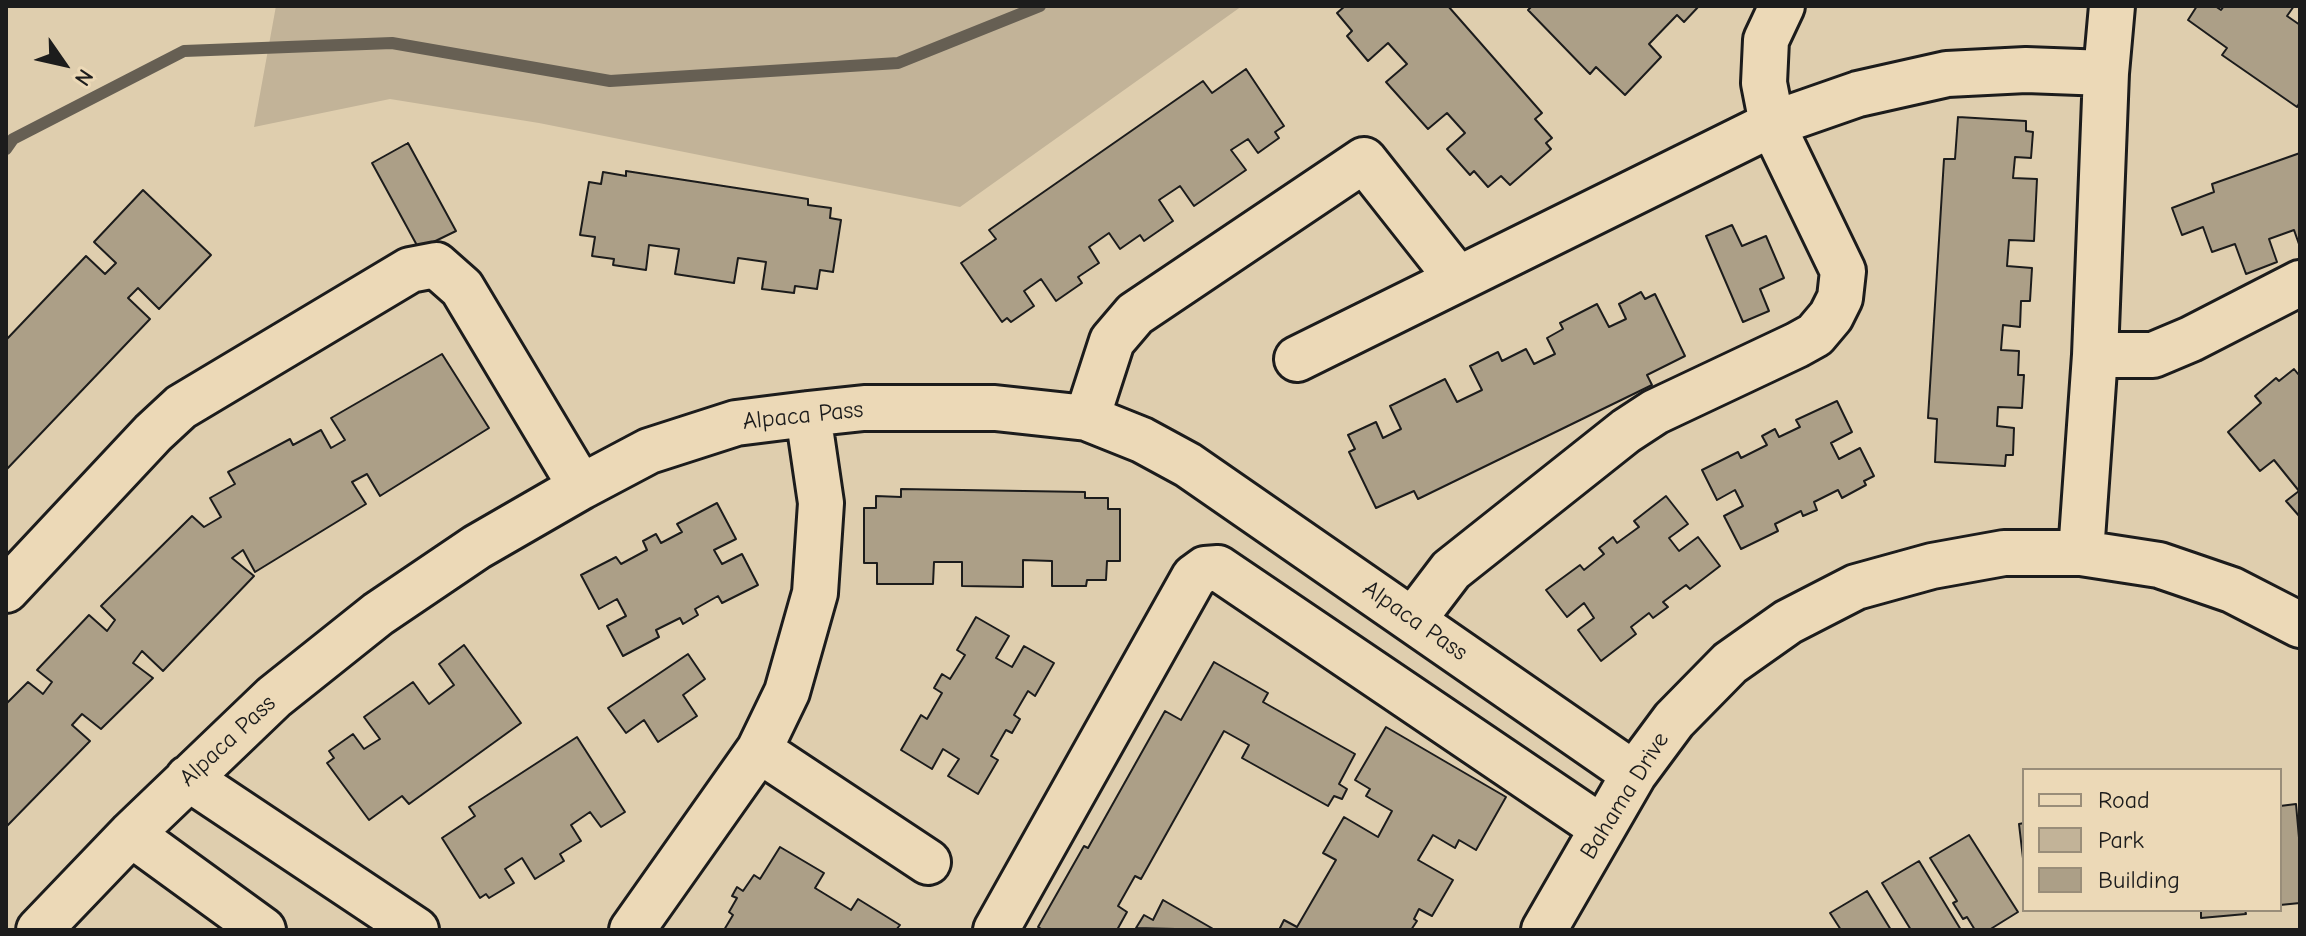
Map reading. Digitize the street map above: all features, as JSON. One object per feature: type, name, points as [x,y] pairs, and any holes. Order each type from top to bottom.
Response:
[{"type":"street","points":[[1413,620],[1451,570],[1626,431],[1655,412],[1815,335],[1831,316],[1840,298],[1843,271],[1772,124],[1764,83],[1766,40],[1782,6]]},
{"type":"street","points":[[2081,553],[2095,355],[2106,73],[2112,6]]},
{"type":"street","points":[[1297,359],[1772,124],[1858,94],[1947,74],[2026,70],[2106,73]]},
{"type":"street","points":[[1087,418],[1112,341],[1135,314],[1364,160],[1458,279]]},
{"type":"street","points":[[6,590],[181,407],[410,270],[436,265],[462,288],[581,487]]},
{"type":"street","points":[[2095,355],[2153,355],[2300,283]]},
{"type":"street","name":"Alpaca Pass","points":[[39,930],[131,834],[274,697],[378,614],[477,547],[649,451],[736,423],[864,408],[995,408],[1087,418],[1142,440],[1188,465],[1634,774]]},
{"type":"street","points":[[632,930],[759,750],[787,692],[815,593],[821,503],[808,414]]},
{"type":"street","name":"Bahama Drive","points":[[1544,930],[1634,774],[1674,720],[1730,663],[1788,622],[1856,587],[1932,566],[2004,553],[2081,553],[2159,565],[2232,590],[2300,625]]},
{"type":"street","points":[[996,930],[1194,577],[1205,569],[1218,568],[1602,828]]},
{"type":"street","points":[[759,750],[928,862]]},
{"type":"street","points":[[188,778],[416,930]]},
{"type":"street","points":[[131,834],[263,930]]},
{"type":"green space","points":[[276,6],[1242,6],[960,207],[539,123],[390,99],[254,127]]},
{"type":"building","points":[[1345,6],[1448,6],[1542,113],[1535,119],[1552,138],[1546,143],[1551,149],[1510,185],[1501,176],[1488,187],[1474,171],[1470,175],[1447,149],[1465,133],[1447,113],[1428,129],[1386,82],[1407,64],[1388,43],[1368,61],[1347,36],[1352,31],[1337,13]]},
{"type":"building","points":[[1532,6],[1699,6],[1684,22],[1677,15],[1649,44],[1661,57],[1625,95],[1596,67],[1590,74],[1528,10]]},
{"type":"building","points":[[2197,6],[2215,6],[2221,10],[2224,6],[2294,6],[2287,16],[2300,25],[2300,102],[2297,107],[2222,55],[2227,48],[2188,20]]},
{"type":"building","points":[[1246,69],[1284,126],[1275,132],[1279,138],[1258,153],[1248,139],[1231,150],[1246,170],[1194,206],[1180,186],[1159,200],[1173,221],[1144,241],[1140,235],[1120,249],[1109,233],[1089,247],[1099,263],[1078,277],[1082,283],[1056,301],[1041,279],[1024,291],[1034,306],[1011,322],[1007,318],[1002,322],[961,263],[996,239],[989,230],[1203,81],[1212,93]]},
{"type":"building","points":[[1958,117],[2026,121],[2026,131],[2033,132],[2031,158],[2015,157],[2013,178],[2037,179],[2034,241],[2009,240],[2007,266],[2032,268],[2030,301],[2021,301],[2020,327],[2003,325],[2001,350],[2019,351],[2018,375],[2024,375],[2022,408],[1998,407],[1997,426],[2014,428],[2013,455],[2006,455],[2005,466],[1935,462],[1937,419],[1928,418],[1944,159],[1955,159]]},
{"type":"building","points":[[408,143],[456,231],[419,249],[372,163]]},
{"type":"building","points":[[2300,153],[2300,247],[2294,230],[2269,239],[2277,262],[2246,274],[2235,244],[2212,252],[2203,227],[2182,235],[2172,208],[2214,192],[2212,184]]},
{"type":"building","points":[[626,171],[808,199],[808,205],[831,208],[830,218],[841,220],[833,272],[820,270],[817,289],[795,286],[794,293],[762,289],[766,262],[738,258],[734,283],[675,274],[679,249],[649,245],[646,270],[613,265],[614,259],[592,256],[595,237],[580,235],[589,182],[601,184],[603,172],[626,176]]},
{"type":"building","points":[[143,190],[211,255],[159,309],[138,288],[128,298],[150,319],[6,470],[6,340],[86,256],[105,274],[116,263],[94,242]]},
{"type":"building","points":[[1732,225],[1742,246],[1766,236],[1784,278],[1760,289],[1769,311],[1743,322],[1706,236]]},
{"type":"building","points":[[1641,292],[1645,299],[1655,294],[1685,356],[1647,375],[1652,385],[1418,499],[1414,491],[1376,508],[1349,452],[1355,449],[1348,435],[1376,422],[1383,438],[1401,429],[1390,406],[1445,379],[1457,402],[1482,390],[1470,366],[1498,352],[1502,361],[1526,349],[1534,364],[1555,354],[1547,338],[1563,329],[1560,323],[1597,304],[1609,327],[1626,319],[1619,304]]},
{"type":"building","points":[[442,354],[489,428],[380,496],[367,474],[352,482],[366,504],[255,572],[243,550],[232,558],[254,576],[163,671],[142,651],[133,663],[153,678],[101,729],[82,714],[72,725],[90,741],[6,827],[6,704],[28,682],[43,694],[52,682],[37,670],[89,615],[107,631],[115,620],[101,606],[192,516],[204,527],[221,517],[210,498],[235,484],[228,472],[290,439],[293,445],[321,430],[331,448],[345,440],[331,418]]},
{"type":"building","points":[[2294,369],[2298,374],[2300,372],[2300,517],[2286,501],[2299,491],[2274,460],[2260,471],[2228,432],[2261,403],[2255,396],[2276,378],[2279,381]]},
{"type":"building","points":[[1837,401],[1852,432],[1831,443],[1839,459],[1860,448],[1874,476],[1864,481],[1866,485],[1842,498],[1838,490],[1814,502],[1817,510],[1803,516],[1801,511],[1775,524],[1778,531],[1741,549],[1724,516],[1743,506],[1735,490],[1717,500],[1702,470],[1738,452],[1741,458],[1767,445],[1762,436],[1775,429],[1779,437],[1800,427],[1796,420]]},
{"type":"building","points":[[901,489],[1085,492],[1085,498],[1108,498],[1108,509],[1120,509],[1120,561],[1107,561],[1106,580],[1087,580],[1086,586],[1052,586],[1052,561],[1023,560],[1023,587],[962,586],[962,562],[934,562],[933,584],[877,584],[877,563],[864,563],[864,508],[876,508],[876,496],[901,497]]},
{"type":"building","points":[[1666,496],[1688,524],[1669,538],[1679,551],[1698,537],[1720,566],[1690,589],[1686,585],[1663,602],[1668,607],[1653,618],[1649,613],[1631,627],[1636,634],[1601,661],[1578,630],[1594,618],[1584,603],[1567,617],[1546,590],[1580,565],[1584,570],[1604,554],[1599,548],[1613,537],[1617,543],[1639,527],[1634,521]]},
{"type":"building","points":[[717,503],[736,539],[714,550],[722,564],[742,554],[758,585],[722,603],[718,596],[695,609],[698,615],[683,624],[680,618],[656,630],[659,637],[623,656],[607,626],[626,616],[617,599],[599,609],[581,575],[616,557],[621,564],[647,550],[643,541],[656,534],[661,543],[682,532],[677,524]]},
{"type":"building","points":[[976,617],[1009,636],[996,658],[1012,667],[1024,646],[1054,663],[1035,696],[1028,691],[1014,715],[1020,719],[1012,733],[1006,730],[991,756],[998,760],[978,794],[948,776],[959,759],[943,749],[932,769],[901,750],[921,715],[927,719],[942,693],[934,688],[942,674],[950,679],[965,655],[957,650]]},
{"type":"building","points":[[464,645],[521,723],[409,804],[402,796],[369,820],[327,763],[334,758],[329,751],[353,734],[364,749],[380,739],[364,717],[413,682],[429,704],[454,685],[439,664]]},
{"type":"building","points":[[688,654],[705,679],[683,695],[697,716],[658,742],[644,720],[626,733],[608,708]]},
{"type":"building","points":[[1214,662],[1268,693],[1263,702],[1355,754],[1339,784],[1347,789],[1342,799],[1334,796],[1328,806],[1242,758],[1249,745],[1224,731],[1141,879],[1135,876],[1118,906],[1127,912],[1117,930],[1043,930],[1038,927],[1084,846],[1088,848],[1165,711],[1181,720]]},
{"type":"building","points":[[1386,727],[1506,797],[1476,850],[1459,840],[1455,848],[1433,835],[1418,860],[1453,880],[1432,916],[1419,909],[1414,919],[1417,921],[1411,930],[1279,930],[1284,920],[1297,927],[1336,860],[1323,853],[1344,817],[1378,837],[1392,811],[1366,796],[1370,789],[1355,780]]},
{"type":"building","points":[[577,737],[625,812],[601,827],[590,812],[571,825],[581,841],[560,854],[564,861],[535,879],[522,858],[505,869],[514,883],[489,898],[486,894],[480,898],[442,838],[475,816],[469,807]]},
{"type":"building","points":[[2296,804],[2300,903],[2282,905],[2282,806]]},
{"type":"building","points":[[1969,835],[2018,912],[1989,930],[1975,930],[1967,917],[1963,919],[1953,903],[1957,901],[1930,858]]},
{"type":"building","points":[[780,847],[824,873],[815,888],[851,910],[858,899],[900,925],[896,930],[724,930],[733,915],[729,912],[737,898],[732,896],[737,887],[743,891],[754,875],[760,879]]},
{"type":"building","points":[[1919,861],[1961,930],[1911,930],[1882,883]]},
{"type":"building","points":[[1867,891],[1891,930],[1841,930],[1830,913]]},
{"type":"building","points":[[1163,900],[1215,930],[1136,928],[1144,915],[1153,920]]},
{"type":"building","points":[[2201,912],[2246,914],[2201,918]]},
{"type":"waterway","points":[[6,149],[13,139],[184,51],[392,43],[610,81],[898,63],[1040,6]]}]
